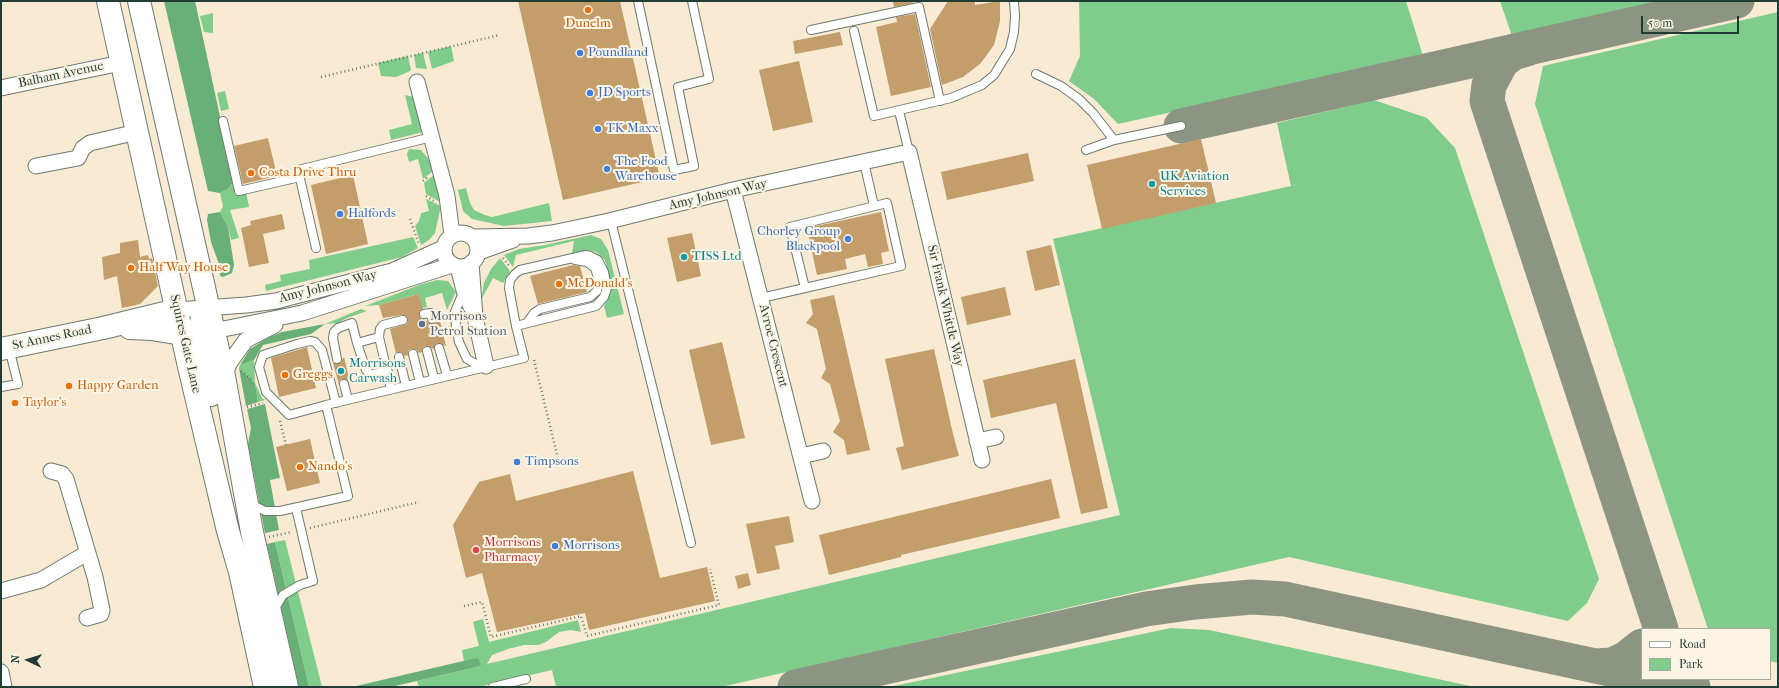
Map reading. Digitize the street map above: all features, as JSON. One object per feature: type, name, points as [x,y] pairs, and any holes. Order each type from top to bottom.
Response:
[{"type":"main road","name":"Squires Gate Lane","points":[[108,1],[137,132],[194,308],[228,531],[240,572],[264,687]]},
{"type":"main road","points":[[140,1],[148,35],[158,132],[193,290],[194,308]]},
{"type":"main road","name":"Squires Gate Lane","points":[[194,308],[199,333],[224,376],[254,541],[287,687]]},
{"type":"main road","name":"St Annes Road","points":[[5,348],[194,308]]},
{"type":"main road","name":"St Annes Road","points":[[103,328],[151,328],[199,333]]},
{"type":"street","name":"Balham Avenue","points":[[1,88],[121,63]]},
{"type":"street","points":[[417,82],[447,196],[452,235]]},
{"type":"street","points":[[36,166],[78,158],[83,148],[90,143],[137,132]]},
{"type":"street","name":"Amy Johnson Way","points":[[470,235],[528,236],[552,233],[611,221],[733,190],[909,152]]},
{"type":"street","name":"Sir Frank Whittle Way","points":[[909,152],[982,460]]},
{"type":"street","name":"Avroe Crescent","points":[[733,190],[812,502]]},
{"type":"street","points":[[447,196],[470,235],[478,245],[465,262],[464,290],[475,317]]},
{"type":"street","points":[[465,262],[445,257],[443,248],[446,240],[452,235],[457,233],[470,235]]},
{"type":"street","name":"Amy Johnson Way","points":[[199,333],[302,313],[465,262],[494,247],[528,236]]},
{"type":"street","name":"Amy Johnson Way","points":[[194,308],[246,305],[276,301],[372,277],[412,263],[443,248]]},
{"type":"street","points":[[465,262],[486,366]]},
{"type":"street","name":"Amy Johnson Way","points":[[224,376],[230,362],[246,340],[266,329],[302,313]]},
{"type":"street","points":[[977,441],[996,437]]},
{"type":"street","points":[[801,456],[823,451]]},
{"type":"street","points":[[51,471],[62,474],[66,479],[87,554],[96,578],[102,610],[101,614],[87,618]]},
{"type":"street","points":[[1,591],[41,580],[87,554]]},
{"type":"street","points":[[1,672],[4,687]]},
{"type":"lane","points":[[638,1],[674,170],[694,166],[678,87],[709,79],[692,1]]},
{"type":"lane","points":[[854,31],[874,116],[940,101],[968,92],[994,75],[1010,49],[1014,32],[1014,1]]},
{"type":"lane","points":[[811,30],[919,6],[940,101]]},
{"type":"lane","points":[[1036,74],[1061,86],[1079,99],[1093,113],[1114,140]]},
{"type":"lane","points":[[899,111],[909,152]]},
{"type":"lane","points":[[223,121],[239,190],[300,177]]},
{"type":"lane","points":[[1086,150],[1114,140],[1181,126]]},
{"type":"lane","points":[[316,248],[298,170],[432,136]]},
{"type":"lane","points":[[864,162],[874,206]]},
{"type":"lane","points":[[760,298],[805,288],[901,266],[887,203],[790,228],[805,288]]},
{"type":"lane","points":[[611,221],[691,543]]},
{"type":"lane","points":[[336,403],[322,350],[315,342],[310,341],[297,344],[263,355],[259,367],[266,392],[289,415],[446,375],[524,358],[516,326],[509,288],[510,280],[520,270],[586,255],[598,260],[604,272],[607,288],[604,297],[596,306],[516,326]]},
{"type":"lane","points":[[464,290],[455,312],[459,342],[467,358],[476,364],[486,366]]},
{"type":"lane","points":[[424,314],[430,313],[432,319]]},
{"type":"lane","points":[[391,389],[379,337],[380,329],[383,325],[392,326],[403,320]]},
{"type":"lane","points":[[337,359],[333,338],[334,332],[338,328],[352,323],[366,370],[370,374],[388,372]]},
{"type":"lane","points":[[357,343],[379,337]]},
{"type":"lane","points":[[1,387],[18,384],[5,348]]},
{"type":"lane","points":[[439,348],[446,375]]},
{"type":"lane","points":[[426,351],[434,378]]},
{"type":"lane","points":[[413,354],[420,382]]},
{"type":"lane","points":[[399,357],[406,386]]},
{"type":"lane","points":[[344,384],[348,400]]},
{"type":"lane","points":[[245,496],[255,506],[265,511],[296,508],[348,496],[326,405]]},
{"type":"lane","points":[[270,615],[284,595],[300,585],[313,582],[296,508]]},
{"type":"lane","points":[[493,687],[526,679]]},
{"type":"path","points":[[321,77],[500,35]]},
{"type":"path","points":[[410,219],[415,238],[426,256]]},
{"type":"path","points":[[494,247],[515,274]]},
{"type":"path","points":[[533,356],[560,468]]},
{"type":"path","points":[[240,409],[268,402]]},
{"type":"path","points":[[254,541],[419,502]]},
{"type":"path","points":[[464,606],[482,602],[491,637],[581,616],[586,636],[719,605],[710,569]]},
{"type":"green space","points":[[164,1],[195,1],[234,181],[229,188],[220,193],[208,191]]},
{"type":"green space","points":[[1079,1],[1406,1],[1423,56],[1118,124],[1094,99],[1069,81],[1080,56]]},
{"type":"green space","points":[[1500,1],[1674,1],[1513,39]]},
{"type":"green space","points":[[1778,12],[1778,663],[1771,661],[1771,628],[1708,628],[1535,104],[1543,66]]},
{"type":"green space","points":[[213,13],[213,33],[204,32],[200,16]]},
{"type":"green space","points":[[451,46],[454,61],[432,69],[428,52]]},
{"type":"green space","points":[[423,53],[427,69],[416,68],[414,55]]},
{"type":"green space","points":[[408,56],[411,70],[396,77],[381,76],[378,63]]},
{"type":"green space","points":[[225,91],[229,109],[221,111],[217,93]]},
{"type":"green space","points":[[405,95],[414,97],[423,132],[391,140],[389,130],[412,124]]},
{"type":"green space","points":[[1374,100],[1427,118],[1455,148],[1599,579],[1587,603],[1568,621],[1289,557],[721,687],[556,687],[552,670],[479,687],[419,687],[417,681],[481,666],[476,658],[464,661],[462,650],[479,646],[473,622],[483,619],[489,642],[578,620],[581,632],[571,630],[559,632],[546,642],[538,645],[524,645],[508,649],[492,655],[487,664],[1120,515],[1053,239],[1291,186],[1277,123]]},
{"type":"green space","points":[[409,149],[421,150],[431,162],[433,171],[423,179],[418,159],[409,162],[407,154]]},
{"type":"green space","points":[[435,174],[442,203],[426,194],[424,183]]},
{"type":"green space","points":[[234,181],[236,194],[246,192],[249,207],[230,210],[239,238],[231,240],[228,227],[220,212],[223,206],[220,193],[229,188]]},
{"type":"green space","points":[[466,188],[470,203],[474,210],[485,215],[492,217],[549,203],[552,221],[504,226],[472,219],[463,211],[458,190]]},
{"type":"green space","points":[[426,199],[441,206],[435,233],[429,240],[421,245],[415,226],[419,221],[421,213],[429,211]]},
{"type":"green space","points":[[220,212],[228,227],[234,265],[232,273],[223,277],[220,276],[220,267],[211,242],[207,220],[208,214]]},
{"type":"green space","points":[[591,235],[601,239],[608,250],[624,314],[607,318],[604,306],[609,296],[611,283],[605,260],[596,252],[591,251],[572,253],[574,241],[516,255],[513,267],[504,255],[519,249]]},
{"type":"green space","points":[[413,237],[418,248],[402,257],[266,291],[265,285],[281,281],[280,275],[310,269],[309,260]]},
{"type":"green space","points":[[500,258],[510,271],[503,283],[493,278],[481,300],[484,283],[491,269]]},
{"type":"green space","points":[[437,280],[448,281],[456,292],[447,310],[442,293],[425,298],[427,307],[422,308],[419,294],[379,305],[365,306],[419,285]]},
{"type":"green space","points":[[361,309],[367,311],[338,323],[325,324]]},
{"type":"green space","points":[[325,324],[311,334],[263,345],[254,360],[240,365],[250,349],[269,337],[282,332]]},
{"type":"green space","points":[[254,360],[255,383],[239,368],[240,365]]},
{"type":"green space","points":[[239,368],[255,383],[258,402],[246,406]]},
{"type":"green space","points":[[255,383],[262,398],[265,400],[258,402]]},
{"type":"green space","points":[[265,404],[280,478],[270,480],[279,530],[265,533],[248,444],[251,428],[247,409]]},
{"type":"green space","points":[[285,540],[322,687],[309,687],[275,542]]},
{"type":"green space","points":[[275,542],[309,687],[299,687],[267,544]]},
{"type":"green space","points":[[1171,628],[1209,630],[1475,687],[889,687]]},
{"type":"green space","points":[[476,658],[479,659],[481,666],[391,687],[352,687]]},
{"type":"building","points":[[518,1],[620,1],[660,178],[563,200]]},
{"type":"building","points":[[893,1],[913,1],[913,3],[894,7]]},
{"type":"building","points":[[948,1],[975,1],[975,5],[1000,1],[1000,21],[994,45],[980,64],[963,77],[942,85],[930,29]]},
{"type":"building","points":[[915,14],[931,87],[891,96],[876,27],[897,22],[896,17]]},
{"type":"building","points":[[840,32],[843,45],[795,54],[793,41]]},
{"type":"building","points":[[799,61],[813,122],[773,131],[759,70]]},
{"type":"building","points":[[268,138],[277,176],[243,184],[234,146]]},
{"type":"building","name":"UK Aviation Services","points":[[1201,139],[1216,203],[1102,229],[1087,165]]},
{"type":"building","points":[[1028,153],[1034,181],[947,200],[941,172]]},
{"type":"building","name":"Halfords","points":[[353,175],[368,244],[326,254],[311,185]]},
{"type":"building","name":"Chorley Group Blackpool","points":[[881,212],[889,251],[881,253],[883,264],[868,267],[865,254],[845,259],[847,269],[817,275],[807,228]]},
{"type":"building","points":[[282,214],[285,229],[263,234],[269,263],[249,267],[241,228],[251,225],[250,221]]},
{"type":"building","name":"TISS Ltd","points":[[692,233],[701,276],[677,282],[667,238]]},
{"type":"building","name":"Half Way House","points":[[138,240],[140,257],[148,255],[149,259],[152,258],[158,286],[140,304],[122,308],[117,276],[104,280],[102,257],[120,253],[120,243]]},
{"type":"building","points":[[1051,245],[1060,285],[1035,291],[1026,251]]},
{"type":"building","name":"McDonald's","points":[[573,265],[580,266],[587,292],[538,304],[530,276]]},
{"type":"building","points":[[1005,287],[1011,315],[967,325],[961,297]]},
{"type":"building","name":"Morrisons Petrol Station","points":[[419,294],[423,309],[419,312],[420,317],[431,324],[436,323],[437,318],[439,317],[446,346],[438,343],[435,345],[434,349],[426,346],[423,347],[422,352],[418,353],[417,350],[412,349],[409,350],[408,355],[404,356],[401,352],[396,353],[390,329],[407,324],[408,318],[402,315],[383,318],[379,305]]},
{"type":"building","points":[[834,295],[870,450],[847,455],[844,440],[833,432],[840,421],[830,384],[821,378],[826,369],[817,329],[806,323],[813,314],[810,300]]},
{"type":"building","points":[[722,342],[745,438],[711,445],[689,350]]},
{"type":"building","points":[[307,347],[316,388],[279,397],[271,358]]},
{"type":"building","points":[[934,349],[959,456],[902,470],[896,448],[904,446],[885,359]]},
{"type":"building","name":"Morrisons Carwash","points":[[344,357],[350,382],[343,379],[340,380],[339,385],[333,363],[340,363]]},
{"type":"building","points":[[1075,359],[1108,508],[1081,514],[1056,403],[991,418],[983,380]]},
{"type":"building","points":[[310,439],[320,483],[287,491],[276,447]]},
{"type":"building","name":"Morrisons","points":[[633,471],[660,578],[707,567],[715,601],[589,630],[585,613],[497,632],[482,573],[466,578],[453,525],[479,482],[510,474],[516,501]]},
{"type":"building","points":[[1051,479],[1060,518],[901,555],[901,557],[829,575],[819,535]]},
{"type":"building","points":[[789,516],[794,542],[775,546],[780,569],[757,574],[746,524]]},
{"type":"building","points":[[748,573],[751,585],[738,589],[735,576]]},
{"type":"taxiway","points":[[1181,126],[1737,1]]},
{"type":"taxiway","points":[[1527,49],[1513,53],[1502,61],[1489,85],[1487,101],[1661,628]]},
{"type":"taxiway","points":[[795,687],[1146,609],[1195,602],[1252,597],[1285,599],[1641,676]]},
{"type":"taxiway","points":[[1596,666],[1612,665],[1627,658],[1641,647]]},
{"type":"taxiway","points":[[1660,680],[1693,687]]},
{"type":"place","name":"Dunelm","points":[[588,10]]},
{"type":"place","name":"Poundland","points":[[580,53]]},
{"type":"place","name":"JD Sports","points":[[590,93]]},
{"type":"place","name":"TK Maxx","points":[[598,129]]},
{"type":"place","name":"The Food Warehouse","points":[[607,169]]},
{"type":"place","name":"Costa Drive Thru","points":[[251,173]]},
{"type":"place","name":"UK Aviation Services","points":[[1152,184]]},
{"type":"place","name":"Halfords","points":[[340,214]]},
{"type":"place","name":"Chorley Group Blackpool","points":[[848,239]]},
{"type":"place","name":"TISS Ltd","points":[[684,257]]},
{"type":"place","name":"Half Way House","points":[[131,268]]},
{"type":"place","name":"McDonald's","points":[[559,284]]},
{"type":"place","name":"Morrisons Petrol Station","points":[[422,324]]},
{"type":"place","name":"Morrisons Carwash","points":[[341,371]]},
{"type":"place","name":"Greggs","points":[[285,375]]},
{"type":"place","name":"Happy Garden","points":[[69,386]]},
{"type":"place","name":"Taylor's","points":[[15,403]]},
{"type":"place","name":"Timpsons","points":[[517,462]]},
{"type":"place","name":"Nando's","points":[[300,467]]},
{"type":"place","name":"Morrisons","points":[[555,546]]},
{"type":"place","name":"Morrisons Pharmacy","points":[[476,550]]}]
